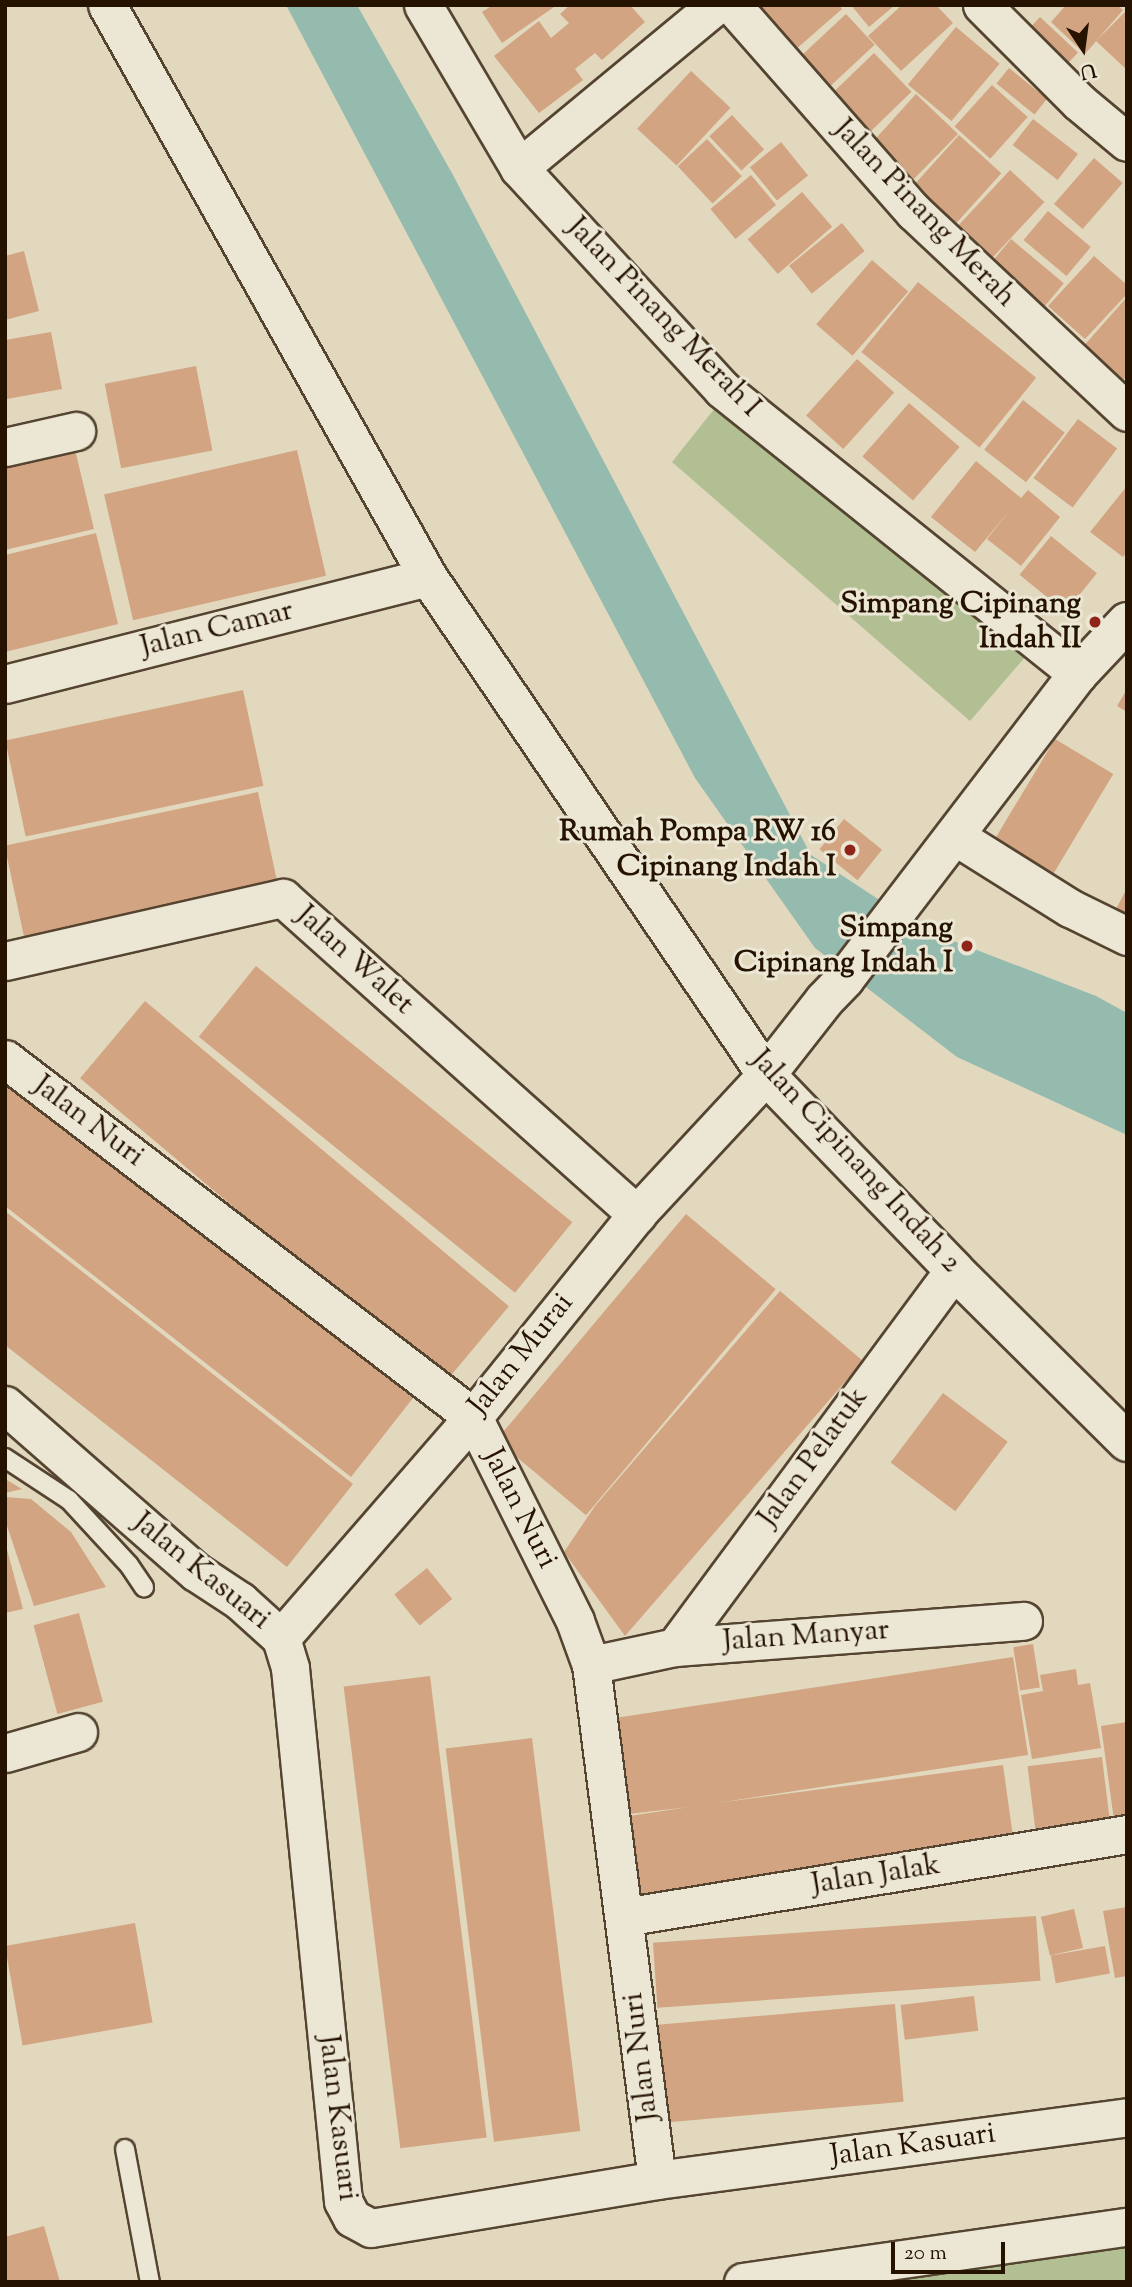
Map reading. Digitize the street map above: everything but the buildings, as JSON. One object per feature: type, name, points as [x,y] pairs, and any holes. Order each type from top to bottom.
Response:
[{"type":"street","name":"Jalan Cipinang Indah 2","points":[[107,5],[428,577],[766,1075],[954,1270],[1127,1442]]},
{"type":"street","name":"Jalan Pinang Merah I","points":[[423,5],[519,168],[727,393],[1078,674]]},
{"type":"street","points":[[519,168],[716,5]]},
{"type":"street","name":"Jalan Pinang Merah","points":[[732,5],[914,212],[1127,412]]},
{"type":"street","points":[[982,5],[1079,102],[1127,142]]},
{"type":"street","points":[[5,447],[76,431]]},
{"type":"street","name":"Jalan Camar","points":[[5,684],[428,577]]},
{"type":"street","points":[[766,1075],[824,1001],[845,979],[1078,674],[1127,622]]},
{"type":"street","points":[[955,836],[1070,908],[1127,936]]},
{"type":"street","name":"Jalan Walet","points":[[5,961],[284,898],[637,1214]]},
{"type":"street","name":"Jalan Nuri","points":[[5,1059],[473,1417],[575,1620],[591,1665],[657,2180]]},
{"type":"street","name":"Jalan Murai","points":[[281,1638],[473,1417],[637,1214],[766,1075]]},
{"type":"street","name":"Jalan Pelatuk","points":[[675,1647],[954,1270]]},
{"type":"street","name":"Jalan Kasuari","points":[[5,1405],[196,1572],[240,1601],[281,1638],[290,1668],[342,2201],[352,2218],[371,2228],[657,2180],[1127,2117]]},
{"type":"street","name":"Jalan Manyar","points":[[591,1665],[675,1647],[1023,1621]]},
{"type":"street","points":[[5,1753],[78,1732]]},
{"type":"street","name":"Jalan Jalak","points":[[624,1917],[1127,1835]]},
{"type":"street","points":[[743,2282],[1127,2227]]},
{"type":"lane","points":[[5,1458],[69,1500],[129,1565],[144,1587]]},
{"type":"lane","points":[[125,2149],[150,2282]]},
{"type":"green space","points":[[727,393],[1039,641],[970,721],[672,462]]},
{"type":"green space","points":[[1127,2227],[1127,2282],[743,2282]]},
{"type":"water","points":[[286,5],[357,5],[453,175],[811,855],[925,930],[1096,996],[1127,1013],[1127,1135],[957,1057],[815,948],[695,778]]},
{"type":"place","name":"Simpang Cipinang Indah II","points":[[1095,622]]},
{"type":"place","name":"Rumah Pompa RW 16 Cipinang Indah I","points":[[850,850]]},
{"type":"place","name":"Simpang Cipinang Indah I","points":[[967,946]]}]
